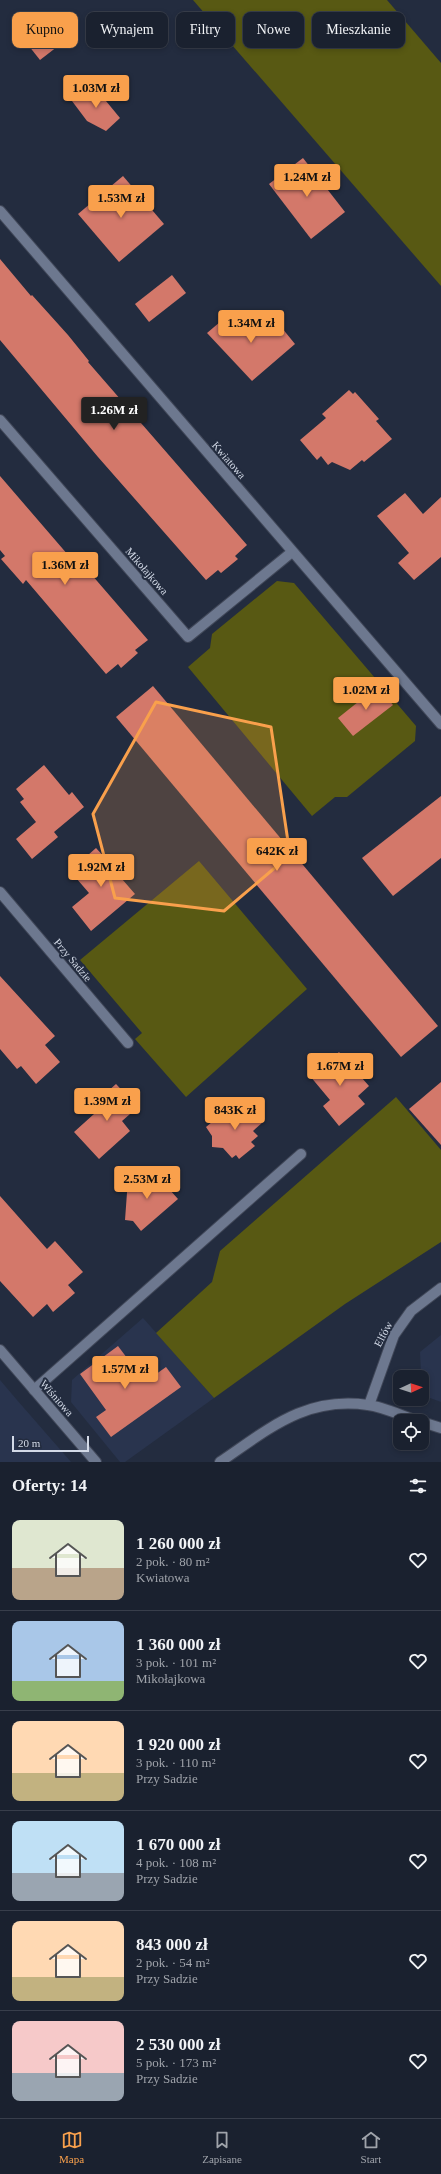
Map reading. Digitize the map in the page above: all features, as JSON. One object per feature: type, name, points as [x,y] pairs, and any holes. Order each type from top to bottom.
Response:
[{"type":"street","name":"Kwiatowa","points":[[0,211],[292,552],[437,712],[441,724]]},
{"type":"street","name":"Mikołajkowa","points":[[0,420],[188,637],[292,552]]},
{"type":"street","name":"Przy Sadzie","points":[[0,892],[128,1043]]},
{"type":"street","points":[[34,1390],[301,1154]]},
{"type":"street","name":"Elfów","points":[[369,1405],[394,1335],[411,1311],[441,1288]]},
{"type":"street","name":"Wiśniowa","points":[[0,1350],[96,1462]]},
{"type":"street","points":[[220,1462],[281,1420],[310,1408],[342,1404],[369,1405],[397,1414]]},
{"type":"street","points":[[429,1424],[441,1428]]},
{"type":"highlighted area","points":[[156,702],[271,727],[290,855],[224,911],[115,898],[93,814]]},
{"type":"shaded area","points":[[193,0],[387,0],[397,12],[312,12],[312,48],[405,48],[405,21],[441,63],[441,286],[235,48],[235,12],[203,12]]},
{"type":"shaded area","points":[[277,581],[294,583],[416,726],[415,741],[347,797],[335,797],[312,816],[188,667],[210,648],[212,634]]},
{"type":"shaded area","points":[[199,861],[307,989],[186,1097],[135,1039],[142,1033],[80,960]]},
{"type":"shaded area","points":[[396,1097],[441,1150],[441,1242],[345,1304],[214,1398],[156,1333],[212,1282],[220,1251]]},
{"type":"shaded area","points":[[143,1318],[214,1398],[125,1462],[120,1462],[71,1402],[72,1380]]},
{"type":"shaded area","points":[[441,1335],[441,1402],[429,1398],[429,1370],[421,1370],[420,1352]]},
{"type":"shaded area","points":[[0,1380],[17,1400],[71,1462],[0,1462]]},
{"type":"building","points":[[30,48],[56,48],[40,60]]},
{"type":"building","points":[[92,84],[120,118],[106,131],[87,121],[72,101]]},
{"type":"building","points":[[303,158],[345,212],[311,239],[269,184]]},
{"type":"building","points":[[123,176],[164,224],[119,262],[78,214]]},
{"type":"building","points":[[0,259],[31,296],[32,295],[68,335],[89,361],[88,362],[247,545],[235,556],[238,559],[221,573],[218,570],[206,580],[98,457],[0,340]]},
{"type":"building","points":[[172,275],[186,293],[149,322],[135,304]]},
{"type":"building","points":[[233,311],[252,334],[273,317],[295,344],[252,381],[207,333]]},
{"type":"building","points":[[349,390],[353,394],[355,392],[379,419],[376,421],[392,439],[364,462],[362,460],[350,470],[332,462],[328,465],[321,456],[317,460],[300,440],[326,418],[322,414]]},
{"type":"building","points":[[0,476],[87,577],[91,574],[148,640],[135,650],[138,653],[121,668],[118,664],[106,674],[26,580],[23,584],[1,559],[5,556],[0,550]]},
{"type":"building","points":[[405,493],[423,514],[441,497],[441,557],[414,580],[398,563],[409,553],[377,516]]},
{"type":"building","points":[[153,686],[438,1026],[401,1057],[116,717]]},
{"type":"building","points":[[378,686],[393,705],[353,736],[338,718]]},
{"type":"building","points":[[44,765],[69,795],[72,792],[84,807],[54,832],[58,837],[32,859],[16,839],[36,822],[20,802],[24,799],[16,789]]},
{"type":"building","points":[[441,796],[441,858],[393,896],[362,858]]},
{"type":"building","points":[[96,848],[107,860],[113,855],[129,873],[122,879],[135,894],[91,931],[72,907],[89,893],[70,871]]},
{"type":"building","points":[[0,976],[55,1036],[45,1045],[60,1062],[36,1084],[21,1066],[17,1069],[0,1049]]},
{"type":"building","points":[[339,1052],[369,1086],[358,1096],[365,1104],[339,1126],[323,1106],[330,1100],[310,1076],[319,1069],[319,1056],[331,1059]]},
{"type":"building","points":[[441,1082],[441,1145],[409,1109]]},
{"type":"building","points":[[116,1084],[138,1107],[122,1121],[130,1131],[99,1159],[74,1132],[104,1105],[99,1099]]},
{"type":"building","points":[[246,1102],[263,1122],[253,1131],[258,1136],[251,1142],[255,1146],[239,1159],[236,1155],[232,1158],[223,1148],[212,1147],[212,1136],[206,1127],[231,1106],[236,1111]]},
{"type":"building","points":[[153,1171],[178,1199],[141,1231],[133,1221],[125,1220],[128,1179],[143,1180]]},
{"type":"building","points":[[0,1196],[47,1249],[55,1241],[83,1272],[68,1285],[75,1293],[53,1312],[47,1304],[33,1317],[0,1281]]},
{"type":"building","points":[[118,1346],[145,1382],[166,1367],[181,1387],[111,1437],[96,1417],[106,1410],[80,1374]]}]
